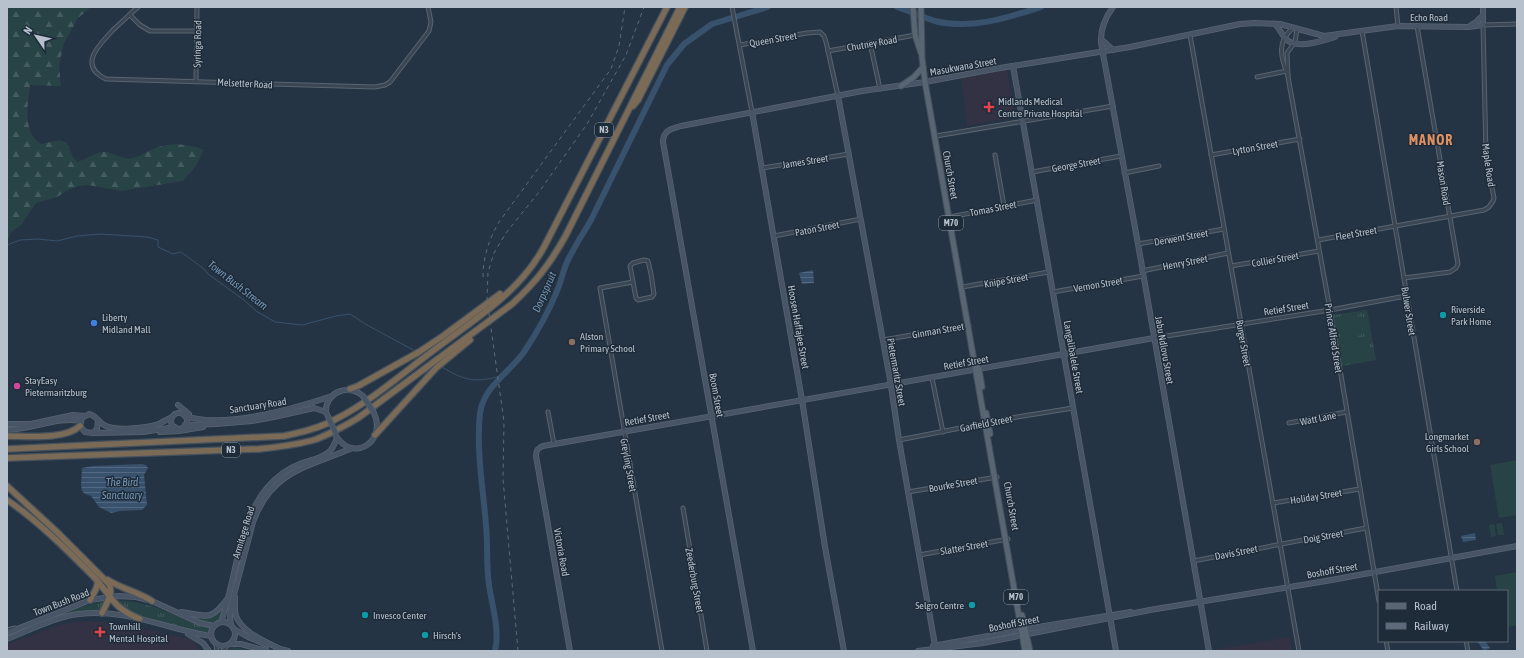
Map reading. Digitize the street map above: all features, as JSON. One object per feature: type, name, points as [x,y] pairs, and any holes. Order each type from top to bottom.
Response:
[{"type":"highway","name":"N3","points":[[7,449],[284,436],[315,428],[335,420],[377,394],[487,310],[524,277],[544,247],[667,7]]},
{"type":"highway","name":"N3","points":[[7,458],[259,449],[285,446],[316,439],[339,429],[382,402],[478,333],[532,286],[545,270],[556,254],[680,7]]},
{"type":"highway","points":[[625,118],[638,100],[685,7]]},
{"type":"highway","points":[[350,389],[417,353],[506,290],[544,247]]},
{"type":"highway","points":[[375,435],[436,364]]},
{"type":"highway","points":[[7,436],[62,434],[75,430],[80,424]]},
{"type":"highway","points":[[7,486],[98,572],[111,587],[111,593],[102,613]]},
{"type":"highway","points":[[7,500],[22,511],[98,582],[109,597],[123,610],[140,618]]},
{"type":"highway","points":[[98,572],[115,584],[144,596],[152,601]]},
{"type":"highway","points":[[90,600],[98,582]]},
{"type":"main road","name":"Church Street","points":[[913,7],[915,35],[922,58]]},
{"type":"main road","name":"Church Street","points":[[921,7],[922,58],[925,82],[936,136],[1024,632],[1026,651]]},
{"type":"main road","points":[[901,86],[914,78],[923,67]]},
{"type":"main road","name":"Church Street","points":[[1024,632],[1030,651]]},
{"type":"street","name":"Melsetter Road","points":[[138,7],[100,43],[92,57],[93,67],[98,74],[110,80],[196,81],[375,87],[385,85],[391,80],[429,31],[431,22],[428,7]]},
{"type":"street","name":"Syringa Road","points":[[196,81],[197,7]]},
{"type":"street","points":[[1093,53],[1101,41],[1104,22],[1113,7]]},
{"type":"street","points":[[1396,7],[1398,26]]},
{"type":"street","points":[[1483,7],[1483,25]]},
{"type":"street","name":"Hoosen Haffajee Street","points":[[733,9],[774,236],[825,546],[844,651]]},
{"type":"street","points":[[130,14],[140,25],[150,31],[196,31]]},
{"type":"street","points":[[1468,27],[1483,15]]},
{"type":"street","name":"Masukwana Street","points":[[663,142],[665,133],[671,129],[752,112],[880,88],[901,86],[1102,52],[1240,24],[1275,24]]},
{"type":"street","points":[[1275,24],[1286,39],[1293,44]]},
{"type":"street","name":"Echo Road","points":[[1275,24],[1285,25],[1324,36],[1398,26],[1468,27],[1517,24]]},
{"type":"street","name":"Maple Road","points":[[1395,226],[1487,208],[1494,201],[1486,155],[1483,25]]},
{"type":"street","name":"Mason Road","points":[[1404,278],[1450,272],[1456,268],[1458,260],[1417,26]]},
{"type":"street","points":[[1284,36],[1295,28]]},
{"type":"street","name":"Prince Alfred Street","points":[[1287,71],[1287,53],[1296,38],[1295,28]]},
{"type":"street","name":"Bulwer Street","points":[[1362,31],[1457,590]]},
{"type":"street","name":"Queen Street","points":[[740,45],[820,32],[824,36],[828,51]]},
{"type":"street","name":"Echo Road","points":[[1293,44],[1304,44],[1327,40],[1342,34]]},
{"type":"street","name":"Chutney Road","points":[[828,51],[915,35]]},
{"type":"street","name":"Burger Street","points":[[1190,35],[1299,651]]},
{"type":"street","name":"Prince Alfred Street","points":[[1284,36],[1281,46],[1300,139],[1320,251],[1378,594]]},
{"type":"street","points":[[1101,41],[1113,50]]},
{"type":"street","name":"Jabu Ndlovu Street","points":[[1101,41],[1138,244],[1208,651]]},
{"type":"street","points":[[870,43],[880,88]]},
{"type":"street","points":[[828,51],[838,96]]},
{"type":"street","name":"Langalibalele Street","points":[[1013,66],[1116,651]]},
{"type":"street","points":[[1257,76],[1287,71]]},
{"type":"street","name":"Pietermaritz Street","points":[[838,96],[891,384],[899,440],[936,649]]},
{"type":"street","points":[[936,136],[1113,106]]},
{"type":"street","name":"Lytton Street","points":[[1211,155],[1300,139]]},
{"type":"street","name":"Boom Street","points":[[663,142],[754,651]]},
{"type":"street","name":"James Street","points":[[762,168],[849,154]]},
{"type":"street","points":[[995,155],[1004,206]]},
{"type":"street","name":"George Street","points":[[1032,172],[1121,156]]},
{"type":"street","points":[[1124,173],[1160,166]]},
{"type":"street","name":"Tomas Street","points":[[950,217],[1037,200]]},
{"type":"street","name":"Paton Street","points":[[774,236],[861,220]]},
{"type":"street","name":"Fleet Street","points":[[1318,240],[1395,226]]},
{"type":"street","name":"Derwent Street","points":[[1138,244],[1224,229]]},
{"type":"street","name":"Collier Street","points":[[1231,266],[1320,251]]},
{"type":"street","name":"Henry Street","points":[[1142,271],[1228,253]]},
{"type":"street","points":[[644,260],[647,261],[652,279],[654,292],[653,297],[642,300],[636,299],[633,282],[630,268],[632,264],[644,260]]},
{"type":"street","name":"Knipe Street","points":[[962,287],[1049,272]]},
{"type":"street","name":"Vernon Street","points":[[1053,292],[1143,276]]},
{"type":"street","name":"Greyling Street","points":[[633,282],[600,288],[623,432],[662,651]]},
{"type":"street","name":"Retief Street","points":[[536,456],[539,448],[554,444],[932,378],[977,368],[1330,310],[1406,296]]},
{"type":"street","name":"Ginman Street","points":[[883,340],[969,325]]},
{"type":"street","points":[[932,378],[943,432]]},
{"type":"street","points":[[350,389],[363,396],[374,413],[378,425],[375,435],[364,447],[352,448],[343,444],[336,436],[326,412],[326,406],[332,396],[350,389]]},
{"type":"street","name":"Sanctuary Road","points":[[185,416],[204,420],[223,420],[273,414],[332,396]]},
{"type":"street","points":[[178,405],[187,414],[204,420]]},
{"type":"street","name":"Sanctuary Road","points":[[185,425],[216,424],[274,417],[314,408],[326,412]]},
{"type":"street","name":"Garfield Street","points":[[899,440],[1073,408]]},
{"type":"street","points":[[548,412],[554,444]]},
{"type":"street","name":"Watt Lane","points":[[1289,423],[1346,412]]},
{"type":"street","points":[[7,424],[31,424],[73,415],[91,415],[109,427],[144,427],[155,425],[177,413],[185,416],[185,425],[179,428],[175,427],[148,432]]},
{"type":"street","points":[[80,424],[84,416]]},
{"type":"street","points":[[172,417],[172,422],[175,427]]},
{"type":"street","points":[[7,430],[71,419],[80,424],[85,432],[93,433],[179,431],[216,424]]},
{"type":"street","points":[[93,433],[97,429],[98,421]]},
{"type":"street","name":"Armitage Road","points":[[220,622],[229,596],[249,520],[262,494],[274,481],[286,472],[300,464],[326,454],[333,447],[336,436]]},
{"type":"street","name":"Armitage Road","points":[[233,627],[230,613],[253,522],[267,495],[280,481],[296,471],[352,448]]},
{"type":"street","name":"Victoria Road","points":[[536,456],[570,651]]},
{"type":"street","name":"Bourke Street","points":[[908,492],[996,477]]},
{"type":"street","name":"Holiday Street","points":[[1273,503],[1360,489]]},
{"type":"street","name":"Zeederburg Street","points":[[683,508],[707,651]]},
{"type":"street","name":"Doig Street","points":[[1280,544],[1366,528]]},
{"type":"street","name":"Slatter Street","points":[[919,555],[1007,539]]},
{"type":"street","name":"Davis Street","points":[[1193,560],[1280,544]]},
{"type":"street","name":"Boshoff Street","points":[[918,651],[930,648],[936,649],[983,643],[1024,632],[1517,546]]},
{"type":"street","points":[[235,592],[236,614],[239,622],[248,631],[278,648]]},
{"type":"street","points":[[176,611],[207,616],[218,611],[229,596]]},
{"type":"street","name":"Town Bush Road","points":[[7,633],[90,600],[109,597],[136,597],[152,601],[200,623],[214,626]]},
{"type":"street","name":"Town Bush Road","points":[[7,639],[64,617],[78,614],[102,613],[140,618],[177,629],[211,636]]},
{"type":"street","points":[[217,651],[216,645],[211,636],[211,631],[214,626],[220,622],[226,622],[248,637],[288,651]]},
{"type":"street","points":[[223,651],[235,635],[233,627]]},
{"type":"street","points":[[7,630],[18,628]]},
{"type":"street","points":[[177,629],[198,638],[203,642],[209,651]]},
{"type":"street","points":[[216,645],[222,646],[241,644],[267,651]]},
{"type":"shaded area","name":"Midlands Medical Centre Private Hospital","points":[[1007,69],[1015,117],[967,126],[961,78]]},
{"type":"shaded area","name":"Townhill Mental Hospital","points":[[88,621],[115,623],[191,639],[200,651],[7,651],[7,645],[13,642],[63,624]]},
{"type":"shaded area","points":[[1290,637],[1292,651],[1212,650]]},
{"type":"green space","points":[[7,7],[91,7],[78,18],[64,43],[59,66],[61,86],[30,85],[28,117],[31,132],[35,139],[41,144],[60,140],[67,143],[73,157],[77,162],[102,152],[126,158],[133,158],[159,147],[172,144],[191,146],[204,150],[195,167],[183,181],[121,191],[88,185],[79,186],[68,190],[57,197],[36,203],[21,225],[11,232],[9,238],[7,238]]},
{"type":"green space","points":[[1367,310],[1376,360],[1342,366],[1333,315]]},
{"type":"green space","points":[[1358,314],[1361,335],[1341,338],[1338,317]]},
{"type":"green space","points":[[1363,339],[1366,359],[1346,363],[1342,343]]},
{"type":"green space","points":[[1517,460],[1517,515],[1499,518],[1490,465]]},
{"type":"green space","points":[[1502,523],[1504,535],[1498,535],[1496,524]]},
{"type":"green space","points":[[1494,524],[1496,536],[1491,537],[1489,525]]},
{"type":"green space","points":[[1517,572],[1517,625],[1508,627],[1508,590],[1497,590],[1495,576]]},
{"type":"green space","points":[[105,601],[100,612],[71,614],[42,621],[76,608]]},
{"type":"green space","points":[[113,601],[126,601],[151,606],[210,628],[208,635],[130,614]]},
{"type":"green space","points":[[222,610],[218,620],[213,623],[201,621],[188,616],[206,618],[214,616]]},
{"type":"green space","points":[[234,647],[252,651],[226,651]]},
{"type":"water","points":[[813,270],[814,283],[802,284],[799,273]]},
{"type":"water","name":"The Bird Sanctuary","points":[[146,465],[148,468],[144,475],[147,505],[142,510],[111,513],[99,507],[91,496],[82,491],[82,468],[93,466]]},
{"type":"water","points":[[1475,533],[1476,540],[1463,542],[1461,536]]},
{"type":"water","points":[[1478,642],[1486,642],[1490,648],[1484,651]]},
{"type":"waterway","name":"Dorpspruit","points":[[495,651],[497,634],[488,577],[487,532],[479,455],[479,427],[482,403],[492,387],[524,352],[542,322],[557,291],[567,262],[591,220],[667,65],[684,44],[712,24],[768,7]]},
{"type":"waterway","name":"Dorpspruit","points":[[897,7],[935,21],[962,24],[989,22],[1041,7]]},
{"type":"waterway","name":"Town Bush Stream","points":[[7,245],[20,240],[38,239],[57,241],[77,236],[101,234],[147,237],[158,240],[158,247],[173,254],[181,252],[244,300],[256,311],[275,322],[302,325],[350,314],[415,351]]},
{"type":"waterway","name":"Town Bush Stream","points":[[442,367],[457,375],[470,379],[484,380],[501,376]]},
{"type":"railway","points":[[483,277],[487,248],[499,222],[611,69],[619,46],[625,7]]},
{"type":"railway","points":[[518,651],[503,479],[504,422],[487,299],[488,272],[494,253],[506,233],[539,192],[587,124],[626,55],[644,7]]},
{"type":"place","name":"Midlands Medical Centre Private Hospital","points":[[989,107]]},
{"type":"place","name":"Riverside Park Home","points":[[1443,315]]},
{"type":"place","name":"Liberty Midland Mall","points":[[94,323]]},
{"type":"place","name":"Alston Primary School","points":[[572,342]]},
{"type":"place","name":"StayEasy Pietermaritzburg","points":[[17,386]]},
{"type":"place","name":"Longmarket Girls School","points":[[1477,442]]},
{"type":"place","name":"Selgro Centre","points":[[972,605]]},
{"type":"place","name":"Invesco Center","points":[[365,615]]},
{"type":"place","name":"Townhill Mental Hospital","points":[[100,632]]},
{"type":"place","name":"Hirsch's","points":[[425,635]]},
{"type":"district","name":"MANOR","points":[[1431,140]]}]
